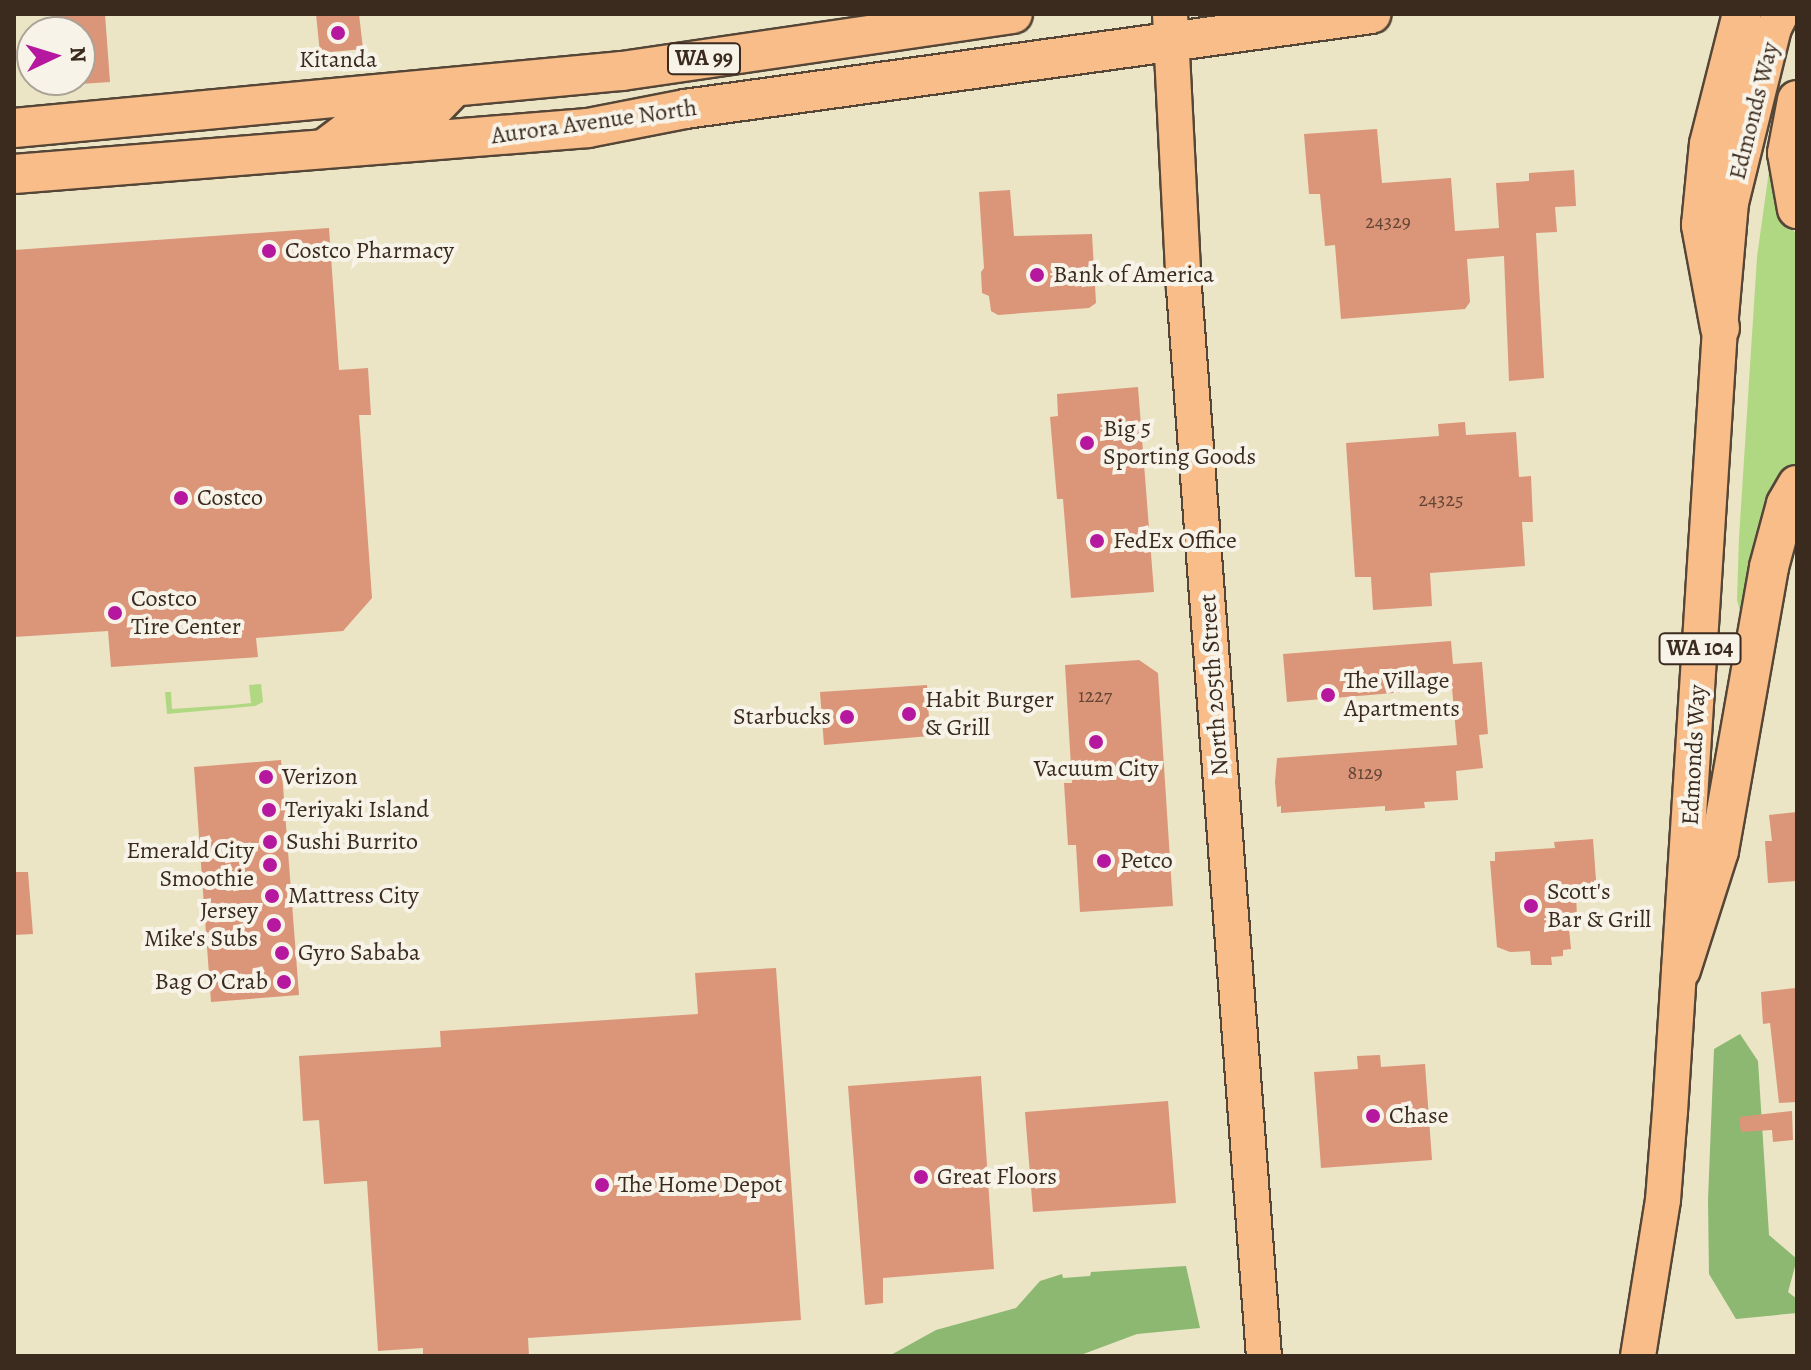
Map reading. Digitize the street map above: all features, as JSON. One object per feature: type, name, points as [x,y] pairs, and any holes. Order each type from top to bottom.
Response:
[{"type":"highway","name":"Aurora Avenue North","points":[[14,128],[622,71],[1013,14]]},
{"type":"highway","name":"WA 99","points":[[1170,28],[1371,14]]},
{"type":"highway","points":[[1720,328],[1701,225],[1709,144],[1742,14]]},
{"type":"highway","name":"Aurora Avenue North","points":[[14,174],[588,128],[1170,28]]},
{"type":"highway","points":[[1797,100],[1787,153],[1797,209]]},
{"type":"highway","points":[[1681,970],[1719,851],[1769,567],[1786,504],[1797,485]]},
{"type":"main road","name":"Edmonds Way","points":[[1638,1356],[1663,1200],[1681,970],[1720,328],[1731,203],[1774,28],[1781,14]]},
{"type":"main road","name":"North 205th Street","points":[[1170,28],[1184,288],[1264,1356]]},
{"type":"main road","points":[[318,151],[351,126],[429,116],[456,88]]},
{"type":"green space","points":[[1769,171],[1776,174],[1786,215],[1797,237],[1797,470],[1745,615],[1741,615],[1737,600],[1739,538],[1757,257]]},
{"type":"green space","points":[[261,684],[263,702],[255,706],[167,714],[165,692],[171,692],[172,709],[232,705],[251,703],[249,685]]},
{"type":"green space","points":[[1740,1034],[1758,1061],[1769,1235],[1797,1259],[1788,1292],[1797,1299],[1797,1313],[1736,1319],[1709,1274],[1708,1200],[1714,1049]]},
{"type":"green space","points":[[1186,1266],[1200,1328],[1137,1334],[1078,1356],[889,1356],[936,1330],[1016,1308],[1040,1281],[1062,1274],[1063,1278],[1090,1276],[1091,1272]]},
{"type":"building","points":[[105,14],[110,82],[96,83],[96,16],[52,16]]},
{"type":"building","points":[[316,14],[359,14],[363,49],[320,53]]},
{"type":"building","points":[[1377,129],[1382,183],[1451,178],[1455,231],[1499,228],[1496,183],[1529,181],[1529,173],[1574,170],[1576,206],[1555,207],[1557,232],[1536,233],[1544,378],[1509,381],[1504,256],[1467,259],[1470,302],[1465,309],[1341,319],[1335,245],[1325,246],[1320,194],[1309,194],[1304,134]]},
{"type":"building","name":"Bank of America","points":[[1010,190],[1014,236],[1092,234],[1096,303],[1089,308],[998,315],[991,311],[989,296],[982,293],[981,272],[984,268],[979,192]]},
{"type":"building","name":"Costco","points":[[329,228],[339,370],[368,368],[371,415],[359,415],[372,598],[343,631],[256,638],[258,657],[111,667],[108,631],[14,637],[14,250]]},
{"type":"building","points":[[1138,387],[1154,592],[1071,598],[1063,499],[1057,499],[1050,417],[1058,416],[1057,394]]},
{"type":"building","points":[[1465,422],[1466,435],[1516,432],[1519,477],[1531,476],[1533,522],[1522,522],[1525,566],[1430,573],[1432,606],[1373,610],[1371,577],[1355,577],[1346,443],[1439,436],[1438,424]]},
{"type":"building","points":[[1451,641],[1453,664],[1482,662],[1488,734],[1479,735],[1483,768],[1456,771],[1458,800],[1424,802],[1425,808],[1385,811],[1385,806],[1281,813],[1281,806],[1277,807],[1275,782],[1277,758],[1457,745],[1452,688],[1287,702],[1283,654]]},
{"type":"building","points":[[1139,660],[1158,673],[1173,906],[1080,912],[1076,845],[1068,845],[1064,783],[1072,783],[1065,665]]},
{"type":"building","points":[[927,685],[930,736],[824,745],[820,692]]},
{"type":"building","points":[[281,760],[299,995],[211,1002],[194,767]]},
{"type":"building","points":[[1797,812],[1797,881],[1768,883],[1765,841],[1772,841],[1769,815]]},
{"type":"building","name":"Scott's Bar & Grill","points":[[1593,839],[1597,893],[1576,894],[1577,917],[1568,918],[1571,949],[1563,950],[1563,956],[1551,957],[1552,965],[1531,965],[1530,951],[1510,952],[1497,947],[1490,861],[1495,861],[1495,852],[1555,848],[1554,842]]},
{"type":"building","points":[[14,872],[28,872],[33,934],[14,935]]},
{"type":"building","name":"The Home Depot","points":[[776,968],[801,1320],[528,1338],[529,1356],[423,1356],[423,1348],[378,1351],[367,1181],[324,1184],[319,1120],[303,1121],[299,1056],[441,1047],[440,1031],[698,1014],[695,973]]},
{"type":"building","points":[[1795,988],[1797,1102],[1779,1103],[1770,1023],[1763,1024],[1761,992]]},
{"type":"building","name":"Chase","points":[[1380,1055],[1381,1067],[1425,1064],[1432,1160],[1321,1168],[1314,1072],[1358,1069],[1357,1056]]},
{"type":"building","name":"Great Floors","points":[[981,1076],[994,1269],[883,1278],[883,1303],[865,1305],[848,1086]]},
{"type":"building","points":[[1168,1101],[1176,1203],[1033,1212],[1025,1112]]},
{"type":"building","points":[[1792,1111],[1793,1140],[1773,1142],[1772,1130],[1741,1132],[1739,1117]]},
{"type":"place","name":"Kitanda","points":[[338,33]]},
{"type":"place","name":"Costco Pharmacy","points":[[269,251]]},
{"type":"place","name":"Bank of America","points":[[1037,275]]},
{"type":"place","name":"Big 5 Sporting Goods","points":[[1087,443]]},
{"type":"place","name":"Costco","points":[[181,498]]},
{"type":"place","name":"FedEx Office","points":[[1097,541]]},
{"type":"place","name":"Costco Tire Center","points":[[115,613]]},
{"type":"place","name":"The Village Apartments","points":[[1328,695]]},
{"type":"place","name":"Habit Burger & Grill","points":[[909,714]]},
{"type":"place","name":"Starbucks","points":[[847,717]]},
{"type":"place","name":"Vacuum City","points":[[1096,742]]},
{"type":"place","name":"Verizon","points":[[266,777]]},
{"type":"place","name":"Teriyaki Island","points":[[269,810]]},
{"type":"place","name":"Sushi Burrito","points":[[270,842]]},
{"type":"place","name":"Petco","points":[[1104,861]]},
{"type":"place","name":"Emerald City Smoothie","points":[[270,865]]},
{"type":"place","name":"Mattress City","points":[[272,896]]},
{"type":"place","name":"Scott's Bar & Grill","points":[[1531,906]]},
{"type":"place","name":"Jersey Mike's Subs","points":[[274,925]]},
{"type":"place","name":"Gyro Sababa","points":[[282,953]]},
{"type":"place","name":"Bag O’ Crab","points":[[284,982]]},
{"type":"place","name":"Chase","points":[[1373,1116]]},
{"type":"place","name":"Great Floors","points":[[921,1177]]},
{"type":"place","name":"The Home Depot","points":[[602,1185]]}]
